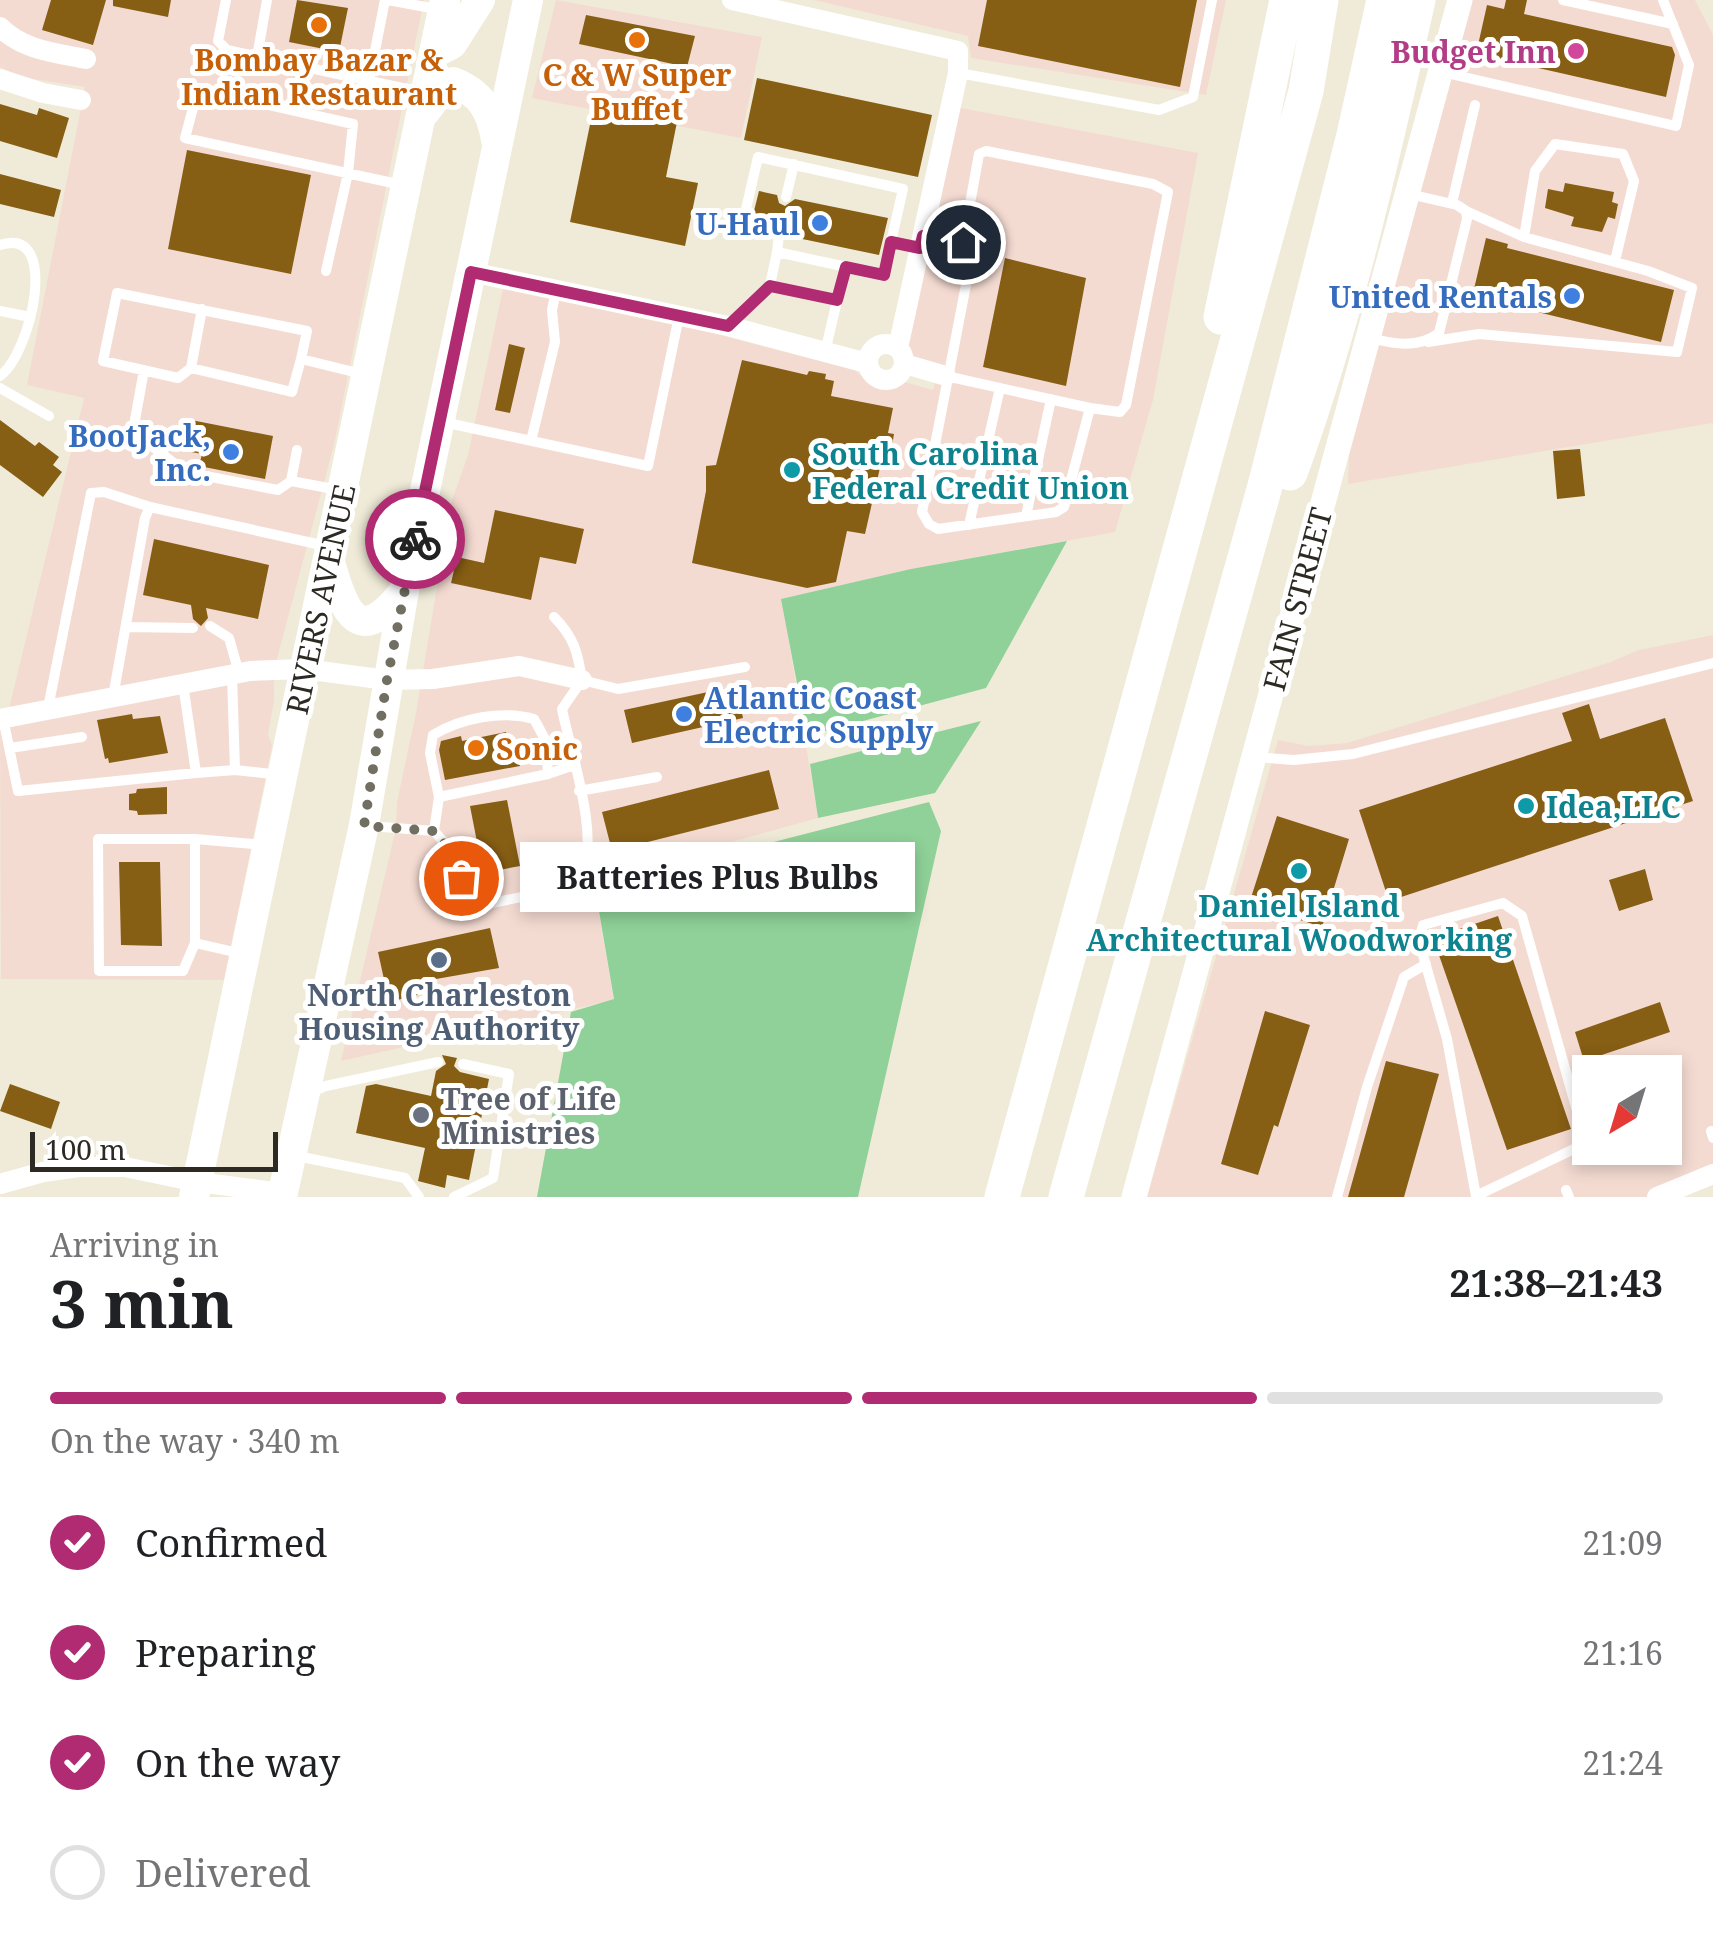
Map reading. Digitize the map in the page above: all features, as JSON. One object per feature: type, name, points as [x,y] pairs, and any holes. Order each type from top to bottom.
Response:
[{"type":"highway","points":[[1151,659],[1165,570],[1287,0]]},
{"type":"highway","points":[[1002,1197],[1306,92],[1322,0]]},
{"type":"highway","points":[[1066,1197],[1312,302],[1384,0]]},
{"type":"highway","points":[[1218,655],[1246,591],[1322,375],[1368,208],[1418,0]]},
{"type":"main road","points":[[436,52],[452,44],[480,0]]},
{"type":"main road","points":[[286,1196],[304,1096],[364,826],[404,590],[528,0]]},
{"type":"main road","name":"RIVERS AVENUE","points":[[196,1190],[444,5]]},
{"type":"main road","points":[[424,105],[453,82],[471,89],[484,101],[498,148]]},
{"type":"main road","points":[[331,553],[340,602],[354,616],[366,621],[385,615],[404,590]]},
{"type":"street","name":"FAIN STREET","points":[[1134,1197],[1460,0]]},
{"type":"street","points":[[740,1],[958,50],[958,73],[902,356],[894,379],[882,380],[872,374],[868,363],[875,347],[887,344],[902,356],[946,376]]},
{"type":"street","points":[[0,27],[10,37],[44,51],[86,59]]},
{"type":"street","points":[[0,79],[81,100]]},
{"type":"street","points":[[471,272],[728,326],[868,363]]},
{"type":"street","points":[[1,718],[235,674],[304,670],[387,680],[433,679],[519,666],[582,680]]},
{"type":"street","points":[[0,1184],[43,1172],[125,1167],[196,1190],[286,1196]]},
{"type":"street","points":[[1658,1197],[1713,1174]]},
{"type":"lane","points":[[226,0],[218,41],[227,50],[368,81],[424,105]]},
{"type":"lane","points":[[257,57],[268,0]]},
{"type":"lane","points":[[368,81],[387,0],[444,5]]},
{"type":"lane","points":[[958,73],[1159,110],[1193,97],[1212,0]]},
{"type":"lane","points":[[1563,0],[1674,24]]},
{"type":"lane","points":[[1441,72],[1676,126],[1689,65],[1663,0]]},
{"type":"lane","points":[[326,272],[348,173],[353,124],[198,89],[185,138],[348,173],[408,186]]},
{"type":"lane","points":[[1452,203],[1474,105]]},
{"type":"lane","points":[[1524,237],[1535,171],[1555,144],[1624,154],[1634,181],[1615,261]]},
{"type":"lane","points":[[946,376],[1120,412],[1126,405],[1168,192],[1153,184],[986,151],[979,154],[963,242],[972,254],[946,376],[922,512],[929,524],[938,529],[1056,512],[1064,507],[1090,408]]},
{"type":"lane","points":[[742,222],[758,157],[903,189],[884,275],[777,252]]},
{"type":"lane","points":[[786,197],[794,164]]},
{"type":"lane","points":[[1369,338],[1396,344],[1479,334],[1678,352],[1692,288],[1615,261],[1524,237],[1452,203],[1407,194]]},
{"type":"lane","points":[[1428,342],[1438,333],[1466,211]]},
{"type":"lane","points":[[728,326],[770,286],[779,234]]},
{"type":"lane","points":[[0,245],[10,242],[26,248],[36,262],[23,347],[0,376]]},
{"type":"lane","points":[[891,242],[963,242]]},
{"type":"lane","points":[[825,352],[846,267]]},
{"type":"lane","points":[[770,286],[837,300]]},
{"type":"lane","points":[[531,441],[556,342],[552,310],[557,290]]},
{"type":"lane","points":[[191,368],[292,392],[307,331],[202,309],[118,293],[103,361],[178,378],[191,368],[202,309]]},
{"type":"lane","points":[[0,311],[30,317]]},
{"type":"lane","points":[[440,421],[648,466],[679,316]]},
{"type":"lane","points":[[301,359],[368,375]]},
{"type":"lane","points":[[144,370],[133,431],[185,472],[278,490],[291,481],[297,450]]},
{"type":"lane","points":[[0,388],[49,416]]},
{"type":"lane","points":[[969,524],[1000,388]]},
{"type":"lane","points":[[1026,516],[1051,399]]},
{"type":"lane","points":[[291,481],[344,491]]},
{"type":"lane","points":[[48,710],[91,493],[104,492],[331,553]]},
{"type":"lane","points":[[113,697],[150,506]]},
{"type":"lane","points":[[364,826],[434,831],[450,850],[466,895],[482,905],[556,890],[581,879],[588,864],[579,791],[562,709],[582,680],[578,652],[570,634],[554,618]]},
{"type":"lane","points":[[210,626],[229,638],[235,674],[235,770]]},
{"type":"lane","points":[[126,627],[194,628]]},
{"type":"lane","points":[[1254,756],[1294,760],[1353,754],[1713,663]]},
{"type":"lane","points":[[582,680],[618,689],[745,667]]},
{"type":"lane","points":[[184,684],[196,772]]},
{"type":"lane","points":[[434,831],[439,797],[430,753],[433,735],[451,724],[514,713],[534,719],[546,741],[548,774]]},
{"type":"lane","points":[[1,718],[18,792],[196,772],[235,770],[282,775]]},
{"type":"lane","points":[[10,748],[82,737]]},
{"type":"lane","points":[[439,797],[574,765]]},
{"type":"lane","points":[[579,791],[657,777]]},
{"type":"lane","points":[[196,839],[195,944],[183,970],[100,971],[98,839],[196,839],[267,846]]},
{"type":"lane","points":[[1503,903],[1522,916],[1581,1124],[1578,1148],[1476,1197],[1447,1039],[1419,941],[1423,926],[1503,903]]},
{"type":"lane","points":[[195,944],[244,954]]},
{"type":"lane","points":[[1337,1197],[1367,1088],[1404,977],[1426,964]]},
{"type":"lane","points":[[304,1096],[326,1086],[438,1062]]},
{"type":"lane","points":[[454,1197],[493,1178],[509,1074],[462,1064]]},
{"type":"lane","points":[[292,1156],[405,1178],[419,1197]]},
{"type":"shaded area","points":[[0,0],[424,0],[334,445],[274,670],[268,734],[272,746],[224,980],[1,979],[0,719],[7,717],[84,398],[27,385],[85,87],[20,77],[0,67]]},
{"type":"shaded area","points":[[556,0],[762,37],[741,138],[532,98]]},
{"type":"shaded area","points":[[814,0],[1226,0],[1206,95],[971,58],[968,36]]},
{"type":"shaded area","points":[[1470,0],[1695,0],[1713,35],[1713,423],[1348,484],[1349,454]]},
{"type":"shaded area","points":[[951,106],[1198,153],[1153,400],[1115,532],[911,569],[782,599],[818,818],[593,880],[614,1000],[341,1061],[396,828],[397,802],[451,503],[468,455],[505,279],[854,370],[880,390],[901,381],[933,390],[939,367],[912,359],[906,342]]},
{"type":"shaded area","points":[[1713,635],[1713,1174],[1657,1197],[1147,1197],[1278,740],[1308,746],[1347,743],[1639,650]]},
{"type":"green space","points":[[1067,541],[986,688],[807,736],[781,599],[911,569]]},
{"type":"green space","points":[[981,721],[935,793],[818,818],[810,764]]},
{"type":"green space","points":[[929,802],[941,831],[858,1197],[537,1197],[571,1012],[614,999],[595,888]]},
{"type":"building","points":[[51,0],[106,0],[93,45],[42,30]]},
{"type":"building","points":[[113,0],[171,0],[168,17],[113,6]]},
{"type":"building","name":"Bombay Bazar & Indian Restaurant","points":[[297,0],[348,8],[339,52],[289,42]]},
{"type":"building","points":[[987,0],[1197,0],[1180,87],[978,46]]},
{"type":"building","name":"Budget Inn","points":[[1506,0],[1527,0],[1524,14],[1672,47],[1675,55],[1666,97],[1476,54],[1487,5],[1504,9]]},
{"type":"building","name":"C & W Super Buffet","points":[[586,15],[695,36],[687,67],[579,44]]},
{"type":"building","points":[[757,78],[932,115],[918,177],[744,140]]},
{"type":"building","points":[[0,104],[37,115],[39,108],[69,118],[57,158],[0,141]]},
{"type":"building","points":[[594,105],[677,122],[666,177],[698,183],[685,246],[570,222]]},
{"type":"building","points":[[187,150],[311,175],[291,274],[168,249]]},
{"type":"building","points":[[0,174],[61,190],[54,217],[0,204]]},
{"type":"building","points":[[1565,183],[1614,192],[1612,202],[1618,204],[1615,219],[1608,217],[1602,232],[1571,226],[1574,217],[1545,208],[1548,189],[1563,192]]},
{"type":"building","name":"U-Haul","points":[[759,191],[777,195],[779,203],[785,206],[795,199],[888,218],[879,255],[788,236],[781,226],[770,232],[750,227]]},
{"type":"building","name":"United Rentals","points":[[1486,238],[1508,244],[1507,248],[1674,290],[1661,342],[1496,302],[1493,311],[1470,306]]},
{"type":"building","name":"South Carolina Federal Credit Union","points":[[1005,258],[1086,278],[1066,386],[983,367]]},
{"type":"building","points":[[509,344],[525,348],[510,413],[495,410]]},
{"type":"building","name":"South Carolina Federal Credit Union","points":[[742,360],[807,375],[809,371],[826,374],[825,379],[834,381],[831,396],[893,408],[888,433],[894,434],[891,452],[884,450],[865,534],[847,531],[836,582],[807,588],[692,563],[706,491],[706,466],[716,465]]},
{"type":"building","name":"BootJack, Inc.","points":[[186,419],[273,436],[265,479],[199,466],[202,454],[181,450]]},
{"type":"building","points":[[0,420],[35,446],[39,442],[59,457],[53,465],[62,472],[43,497],[0,465]]},
{"type":"building","points":[[1580,449],[1585,496],[1557,499],[1553,451]]},
{"type":"building","points":[[495,510],[584,529],[576,564],[540,557],[531,600],[451,583],[457,557],[484,563]]},
{"type":"building","points":[[154,539],[269,565],[258,619],[206,608],[208,618],[201,626],[193,619],[191,605],[143,595]]},
{"type":"building","name":"Atlantic Coast Electric Supply","points":[[736,686],[743,718],[632,743],[624,710]]},
{"type":"building","name":"Idea,LLC","points":[[1589,704],[1600,739],[1665,718],[1693,801],[1389,901],[1359,810],[1572,741],[1562,713]]},
{"type":"building","points":[[132,714],[133,719],[160,716],[168,753],[109,763],[97,720]]},
{"type":"building","points":[[506,732],[508,744],[536,740],[538,751],[518,755],[520,766],[445,780],[441,741]]},
{"type":"building","points":[[769,770],[779,809],[612,851],[602,812]]},
{"type":"building","points":[[167,787],[167,814],[138,815],[137,811],[129,810],[129,794],[137,789]]},
{"type":"building","points":[[507,800],[520,866],[483,873],[470,806]]},
{"type":"building","name":"Daniel Island Architectural Woodworking","points":[[1277,816],[1349,839],[1322,927],[1249,904]]},
{"type":"building","points":[[119,862],[160,862],[162,946],[121,945]]},
{"type":"building","points":[[1645,869],[1653,900],[1619,911],[1609,880]]},
{"type":"building","points":[[1498,916],[1571,1129],[1507,1150],[1433,938]]},
{"type":"building","name":"North Charleston Housing Authority","points":[[490,928],[499,968],[436,979],[438,990],[389,1002],[378,952]]},
{"type":"building","points":[[1660,1002],[1670,1032],[1602,1055],[1582,1055],[1575,1032]]},
{"type":"building","points":[[1265,1011],[1310,1025],[1278,1127],[1274,1125],[1258,1175],[1221,1164]]},
{"type":"building","name":"Tree of Life Ministries","points":[[442,1055],[457,1058],[454,1066],[460,1072],[489,1079],[469,1180],[447,1175],[445,1188],[418,1181],[425,1148],[356,1133],[366,1086],[376,1084],[431,1096],[436,1071],[446,1064]]},
{"type":"building","points":[[1386,1061],[1439,1074],[1404,1197],[1348,1197]]},
{"type":"building","points":[[10,1084],[60,1102],[51,1129],[0,1111]]},
{"type":"way so far","points":[[415,539],[364,826],[434,831],[450,850],[461,878]]},
{"type":"place","name":"Bombay Bazar & Indian Restaurant","points":[[319,25]]},
{"type":"place","name":"C & W Super Buffet","points":[[637,40]]},
{"type":"place","name":"Budget Inn","points":[[1576,51]]},
{"type":"place","name":"U-Haul","points":[[820,223]]},
{"type":"place","name":"United Rentals","points":[[1572,296]]},
{"type":"place","name":"BootJack, Inc.","points":[[231,452]]},
{"type":"place","name":"South Carolina Federal Credit Union","points":[[792,470]]},
{"type":"place","name":"Atlantic Coast Electric Supply","points":[[684,714]]},
{"type":"place","name":"Sonic","points":[[476,748]]},
{"type":"place","name":"Idea,LLC","points":[[1526,806]]},
{"type":"place","name":"Daniel Island Architectural Woodworking","points":[[1299,871]]},
{"type":"place","name":"Batteries Plus Bulbs","points":[[461,878]]},
{"type":"place","name":"North Charleston Housing Authority","points":[[439,960]]},
{"type":"place","name":"Tree of Life Ministries","points":[[421,1115]]},
{"type":"route","points":[[415,539],[471,272],[728,326],[770,286],[837,300],[846,267],[884,275],[891,242],[920,248],[923,236],[963,242]]}]
